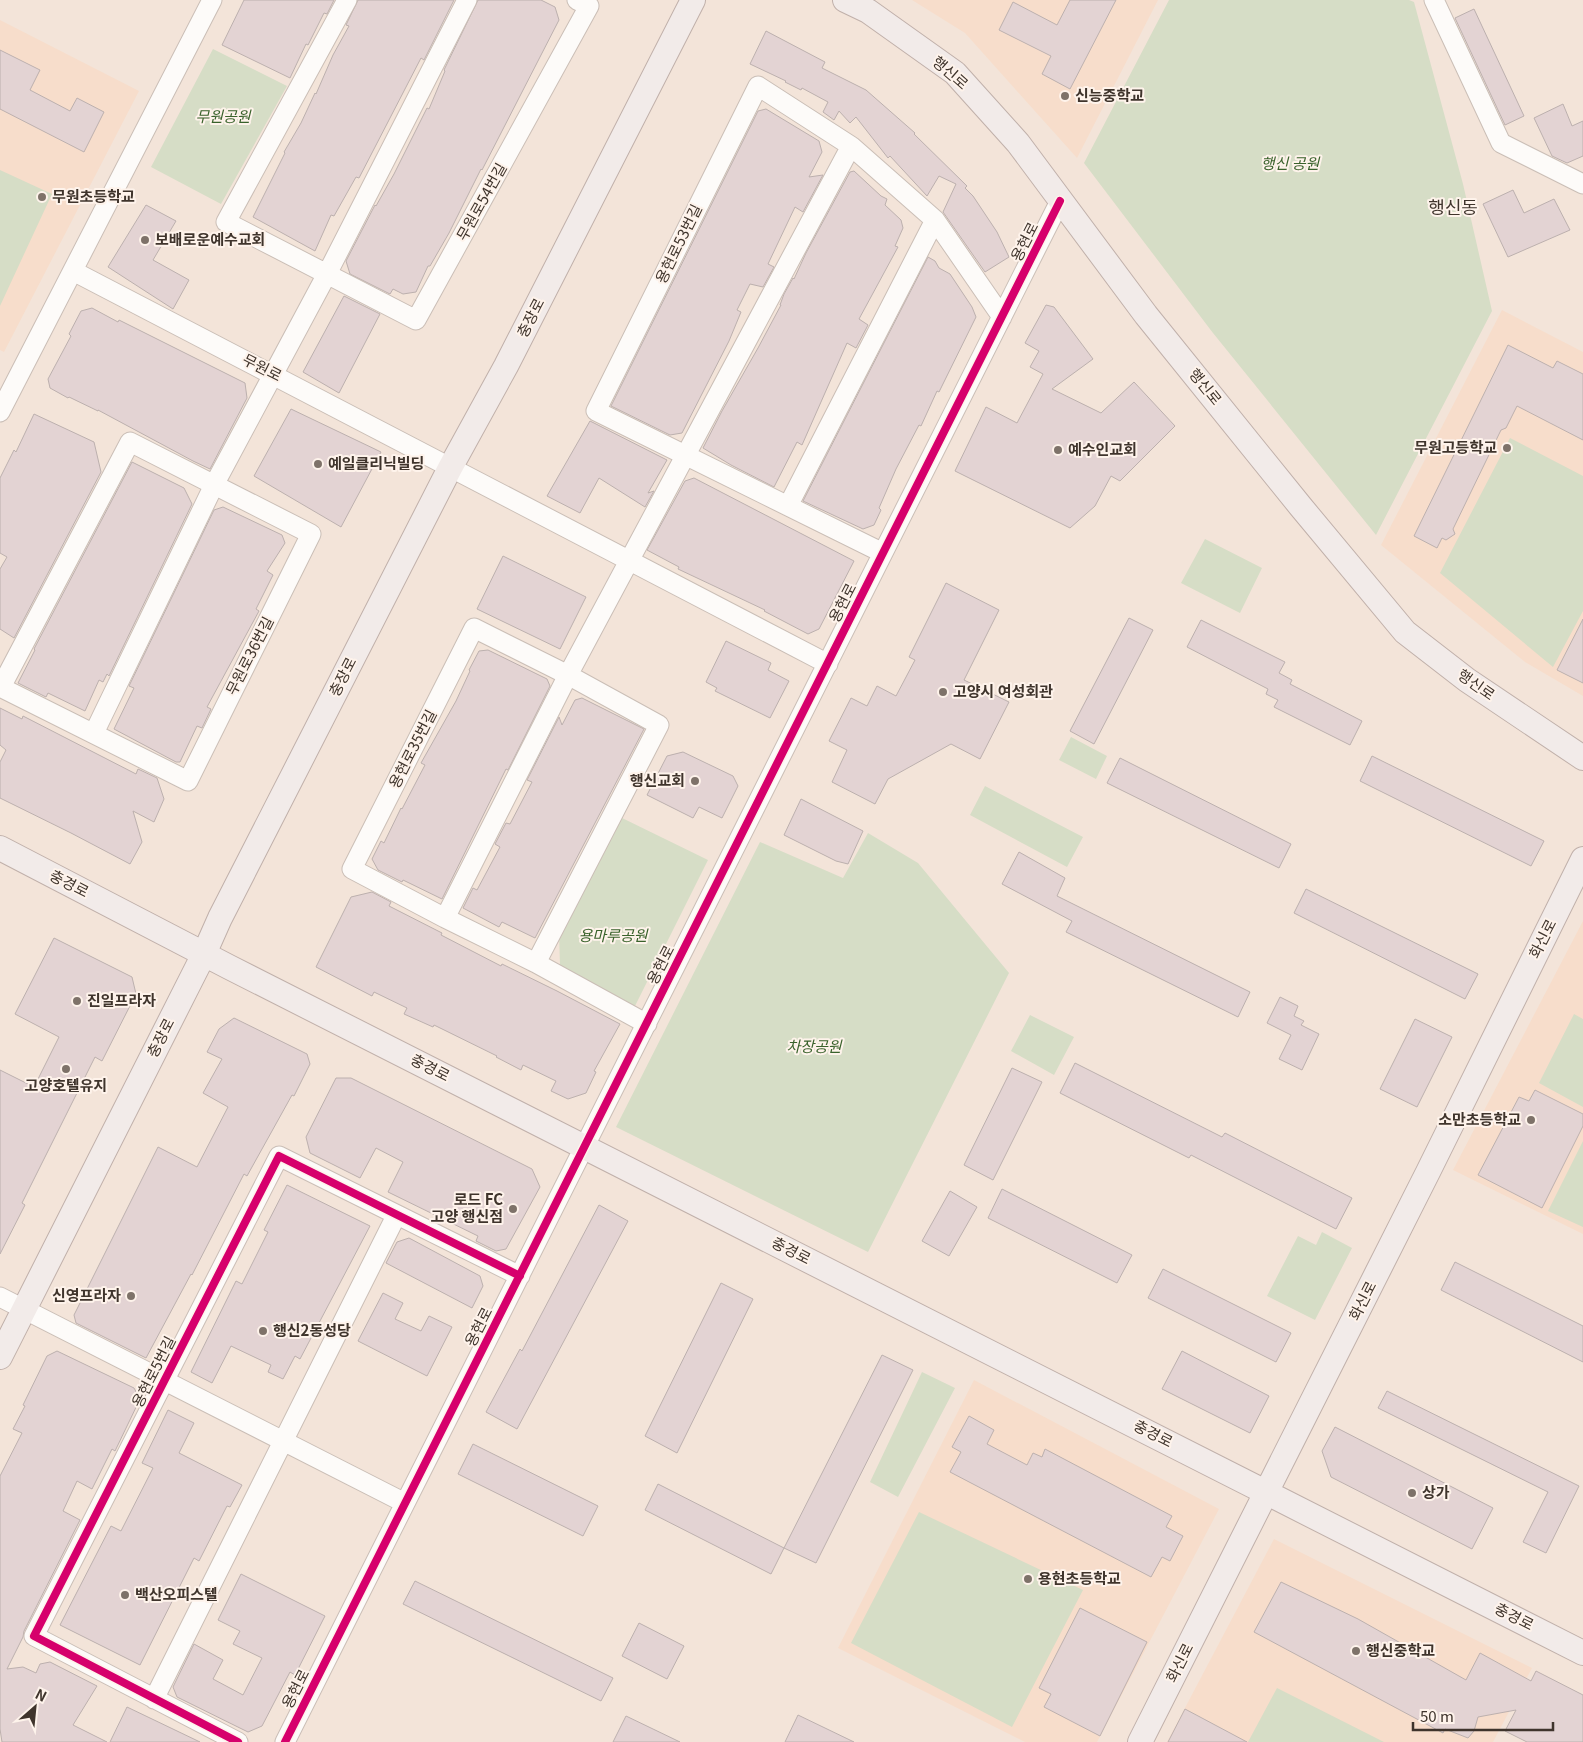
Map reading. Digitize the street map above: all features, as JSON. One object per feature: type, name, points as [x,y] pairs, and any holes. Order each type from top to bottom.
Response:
[{"type":"main road","name":"충장로","points":[[0,1356],[204,954],[220,918],[450,468],[506,366],[693,0]]},
{"type":"main road","name":"행신로","points":[[845,0],[868,12],[955,74],[1018,143],[1159,330],[1300,507],[1405,632],[1467,680],[1583,758]]},
{"type":"main road","name":"충경로","points":[[0,848],[204,954],[1583,1652]]},
{"type":"main road","name":"화신로","points":[[1140,1742],[1428,1172],[1583,859]]},
{"type":"street","points":[[0,412],[212,0]]},
{"type":"street","name":"무원로54번길","points":[[347,0],[226,222],[416,320],[589,6],[578,0]]},
{"type":"street","points":[[94,733],[214,485],[327,274],[467,0]]},
{"type":"street","points":[[1434,0],[1501,143],[1583,184]]},
{"type":"street","name":"용현로53번길","points":[[883,553],[596,411],[758,86],[851,146],[935,220],[1002,317]]},
{"type":"street","points":[[445,918],[568,676],[851,146]]},
{"type":"street","name":"용현로","points":[[285,1742],[1060,201]]},
{"type":"street","points":[[788,506],[935,220]]},
{"type":"street","name":"무원로","points":[[73,271],[450,468]]},
{"type":"street","name":"무원로36번길","points":[[130,442],[214,485],[311,534],[188,780],[0,687],[130,442]]},
{"type":"street","points":[[450,468],[828,664]]},
{"type":"street","name":"용현로35번길","points":[[536,963],[659,725],[474,628],[352,869],[536,963],[647,1024]]},
{"type":"street","name":"용현로5번길","points":[[238,1742],[34,1636],[279,1156],[396,1216],[520,1276]]},
{"type":"street","points":[[154,1698],[396,1216]]},
{"type":"street","points":[[0,1297],[405,1503]]},
{"type":"shaded area","name":"신능중학교","points":[[912,0],[1158,0],[1077,158],[965,33]]},
{"type":"shaded area","name":"무원초등학교","points":[[0,20],[139,91],[4,352],[0,350]]},
{"type":"shaded area","name":"무원고등학교","points":[[1502,310],[1583,352],[1583,696],[1525,662],[1381,545]]},
{"type":"shaded area","name":"소만초등학교","points":[[1583,921],[1583,1234],[1453,1170]]},
{"type":"shaded area","name":"용현초등학교","points":[[974,1380],[1219,1509],[1097,1742],[1025,1742],[838,1648]]},
{"type":"shaded area","name":"행신중학교","points":[[1274,1539],[1532,1668],[1493,1742],[1167,1742]]},
{"type":"green space","name":"행신 공원","points":[[1169,0],[1409,0],[1414,2],[1463,184],[1492,311],[1376,535],[1213,333],[1084,163]]},
{"type":"green space","name":"무원공원","points":[[213,49],[287,86],[221,204],[151,167]]},
{"type":"green space","points":[[0,170],[52,194],[0,306]]},
{"type":"green space","points":[[1510,438],[1583,476],[1583,611],[1553,667],[1440,573]]},
{"type":"green space","points":[[1205,539],[1262,568],[1240,613],[1181,583]]},
{"type":"green space","points":[[1071,737],[1107,756],[1096,779],[1059,760]]},
{"type":"green space","points":[[985,786],[1083,837],[1067,867],[970,815]]},
{"type":"green space","name":"용마루공원","points":[[620,817],[708,860],[635,1006],[560,966],[559,931]]},
{"type":"green space","name":"차장공원","points":[[868,833],[918,863],[1009,973],[868,1252],[616,1127],[760,842],[843,878]]},
{"type":"green space","points":[[1574,1014],[1583,1019],[1583,1107],[1539,1083]]},
{"type":"green space","points":[[1030,1015],[1074,1037],[1054,1075],[1011,1051]]},
{"type":"green space","points":[[1583,1141],[1583,1227],[1548,1211]]},
{"type":"green space","points":[[1322,1232],[1352,1248],[1315,1320],[1267,1296],[1298,1236],[1316,1245]]},
{"type":"green space","points":[[922,1372],[955,1388],[898,1497],[870,1482]]},
{"type":"green space","points":[[919,1512],[1083,1590],[1012,1727],[851,1643]]},
{"type":"green space","points":[[1277,1688],[1384,1742],[1248,1742]]},
{"type":"building","points":[[244,0],[334,0],[327,14],[324,13],[308,45],[306,44],[290,78],[222,45]]},
{"type":"building","points":[[358,0],[454,0],[424,60],[421,58],[359,178],[356,177],[334,216],[331,215],[315,251],[253,217],[349,26],[346,25]]},
{"type":"building","points":[[478,0],[541,0],[555,7],[559,20],[449,233],[430,266],[428,266],[416,292],[403,294],[393,289],[390,294],[350,274],[346,261],[375,205],[394,174],[427,108],[429,109],[444,70]]},
{"type":"building","points":[[1070,0],[1116,0],[1070,89],[1042,74],[1051,56],[999,30],[1013,2],[1057,25]]},
{"type":"building","points":[[1474,9],[1524,116],[1505,125],[1455,18]]},
{"type":"building","points":[[766,31],[825,62],[822,68],[866,90],[915,133],[967,186],[965,188],[973,196],[997,232],[1009,257],[985,272],[943,212],[956,184],[939,176],[927,196],[890,156],[888,158],[856,117],[850,123],[839,111],[834,120],[823,112],[828,102],[750,64]]},
{"type":"building","points":[[0,50],[40,70],[30,90],[70,111],[77,98],[104,112],[84,152],[0,109]]},
{"type":"building","points":[[1563,104],[1572,126],[1583,121],[1583,156],[1567,163],[1552,156],[1534,118]]},
{"type":"building","points":[[766,109],[819,141],[822,152],[809,177],[823,175],[803,212],[795,207],[768,264],[774,267],[763,287],[750,284],[737,310],[741,312],[729,341],[682,433],[670,435],[611,406],[758,111]]},
{"type":"building","points":[[854,171],[881,196],[887,199],[885,205],[901,220],[903,228],[895,246],[898,247],[859,319],[868,325],[856,348],[847,343],[802,445],[797,442],[774,487],[703,448],[781,305],[784,294],[794,279],[850,172]]},
{"type":"building","points":[[1513,190],[1524,213],[1554,199],[1570,230],[1508,257],[1483,204]]},
{"type":"building","name":"보배로운예수교회","points":[[146,205],[176,221],[153,260],[189,280],[173,309],[108,267]]},
{"type":"building","points":[[928,257],[935,261],[939,268],[950,274],[972,307],[976,317],[939,392],[937,391],[921,426],[919,425],[896,469],[879,508],[881,510],[874,525],[863,529],[803,501]]},
{"type":"building","points":[[344,296],[380,314],[339,393],[303,372]]},
{"type":"building","name":"예수인교회","points":[[1046,305],[1054,307],[1093,359],[1052,389],[1101,413],[1134,382],[1175,426],[1120,481],[1111,476],[1095,506],[1070,528],[955,471],[986,407],[1017,423],[1043,374],[1030,367],[1039,351],[1025,343]]},
{"type":"building","points":[[92,308],[245,383],[247,398],[210,469],[98,410],[68,398],[50,388],[48,379],[71,336],[69,334],[81,311]]},
{"type":"building","points":[[1508,345],[1553,368],[1557,361],[1583,374],[1583,440],[1517,406],[1506,428],[1501,430],[1453,529],[1455,534],[1446,540],[1442,538],[1437,548],[1414,536]]},
{"type":"building","name":"예일클리닉빌딩","points":[[291,409],[381,452],[341,527],[254,476]]},
{"type":"building","points":[[34,414],[94,442],[101,472],[14,638],[0,629],[0,569],[7,557],[0,553],[0,478],[14,450],[16,452]]},
{"type":"building","points":[[590,421],[667,460],[648,493],[654,491],[645,507],[599,478],[580,513],[547,496]]},
{"type":"building","points":[[132,462],[184,488],[192,504],[109,676],[107,674],[103,682],[99,680],[85,711],[48,693],[46,697],[18,683]]},
{"type":"building","points":[[694,478],[854,561],[819,629],[808,634],[765,610],[678,569],[679,567],[647,550],[685,481]]},
{"type":"building","points":[[223,507],[282,535],[285,543],[267,571],[273,575],[256,609],[259,611],[207,707],[211,709],[202,728],[197,726],[180,762],[176,762],[114,729],[134,688],[129,686],[214,510]]},
{"type":"building","points":[[503,556],[586,597],[560,649],[477,609]]},
{"type":"building","name":"고양시 여성회관","points":[[946,583],[999,610],[964,680],[1009,702],[980,759],[951,744],[888,779],[875,804],[832,782],[847,750],[829,741],[851,698],[867,706],[877,686],[896,696],[915,660],[909,657]]},
{"type":"building","points":[[1129,618],[1153,630],[1094,744],[1070,731]]},
{"type":"building","points":[[1583,619],[1583,683],[1557,670]]},
{"type":"building","points":[[1201,620],[1285,662],[1279,673],[1292,680],[1290,684],[1362,721],[1350,745],[1274,707],[1278,700],[1266,694],[1268,689],[1187,647]]},
{"type":"building","points":[[726,641],[771,663],[768,670],[789,681],[770,718],[715,691],[717,688],[706,682]]},
{"type":"building","points":[[488,650],[547,679],[550,686],[508,770],[506,769],[442,899],[378,870],[372,859],[381,841],[384,843],[425,765],[421,763],[456,701],[479,651]]},
{"type":"building","points":[[582,698],[644,729],[535,938],[502,922],[499,927],[463,908],[473,888],[477,890],[500,847],[495,844],[506,823],[510,824],[532,782],[527,780],[559,717],[562,725],[575,700]]},
{"type":"building","points":[[0,708],[22,719],[23,716],[136,774],[138,769],[157,778],[164,799],[154,822],[133,811],[142,842],[130,864],[0,798],[0,762],[6,750],[0,745]]},
{"type":"building","name":"행신교회","points":[[683,752],[733,776],[738,786],[722,818],[699,807],[693,818],[647,795],[667,756]]},
{"type":"building","points":[[1372,756],[1544,841],[1531,866],[1360,781]]},
{"type":"building","points":[[1120,758],[1291,844],[1279,868],[1107,783]]},
{"type":"building","points":[[801,799],[863,831],[848,864],[836,861],[784,835]]},
{"type":"building","points":[[1019,852],[1065,878],[1057,896],[1250,992],[1238,1017],[1066,932],[1072,921],[1002,884]]},
{"type":"building","points":[[1306,889],[1478,974],[1465,999],[1294,913]]},
{"type":"building","points":[[372,892],[391,902],[389,906],[442,933],[441,935],[501,966],[502,964],[557,991],[620,1024],[594,1071],[596,1072],[586,1093],[568,1099],[551,1091],[556,1081],[523,1065],[521,1070],[434,1025],[433,1027],[404,1014],[407,1008],[374,992],[372,996],[316,967],[351,897]]},
{"type":"building","points":[[54,938],[132,977],[136,994],[102,1061],[95,1057],[22,1203],[25,1205],[0,1254],[0,1070],[34,1087],[59,1037],[15,1014]]},
{"type":"building","points":[[1280,997],[1298,1006],[1294,1016],[1304,1021],[1301,1025],[1319,1034],[1302,1070],[1279,1059],[1291,1035],[1267,1023]]},
{"type":"building","points":[[234,1018],[307,1054],[310,1064],[294,1096],[292,1095],[247,1176],[244,1174],[192,1275],[146,1358],[76,1323],[74,1315],[158,1147],[197,1167],[228,1107],[203,1093],[222,1059],[207,1052],[219,1029]]},
{"type":"building","points":[[1415,1019],[1452,1037],[1417,1107],[1380,1089]]},
{"type":"building","points":[[1075,1063],[1222,1137],[1225,1133],[1352,1198],[1336,1229],[1191,1155],[1189,1158],[1060,1093]]},
{"type":"building","points":[[1012,1068],[1042,1082],[993,1180],[964,1165]]},
{"type":"building","points":[[336,1078],[351,1078],[532,1169],[540,1187],[506,1249],[496,1251],[476,1241],[478,1236],[388,1192],[403,1162],[376,1148],[360,1178],[310,1153],[306,1137]]},
{"type":"building","points":[[1535,1090],[1583,1114],[1583,1126],[1542,1208],[1478,1175],[1519,1097],[1529,1101]]},
{"type":"building","points":[[287,1185],[370,1226],[300,1359],[295,1356],[283,1379],[268,1372],[271,1365],[231,1346],[212,1383],[191,1372],[236,1281],[242,1284],[268,1232],[264,1230]]},
{"type":"building","points":[[1002,1189],[1132,1255],[1117,1283],[988,1218]]},
{"type":"building","points":[[950,1191],[977,1207],[949,1256],[922,1241]]},
{"type":"building","points":[[599,1205],[628,1221],[517,1429],[486,1412],[520,1349],[522,1351]]},
{"type":"building","points":[[409,1238],[480,1276],[483,1286],[472,1308],[386,1263],[397,1242]]},
{"type":"building","points":[[1455,1262],[1583,1326],[1583,1362],[1441,1290]]},
{"type":"building","points":[[1163,1269],[1291,1333],[1276,1362],[1148,1298]]},
{"type":"building","points":[[721,1283],[753,1299],[677,1453],[645,1436]]},
{"type":"building","points":[[383,1293],[403,1303],[395,1319],[421,1331],[429,1316],[452,1327],[427,1376],[358,1341]]},
{"type":"building","points":[[57,1351],[134,1388],[140,1399],[115,1451],[112,1449],[92,1489],[77,1481],[63,1511],[80,1520],[7,1669],[23,1667],[36,1673],[40,1664],[50,1662],[97,1686],[73,1725],[107,1742],[2,1742],[0,1729],[0,1476],[22,1433],[13,1429],[25,1406],[23,1405],[47,1356]]},
{"type":"building","points":[[1182,1351],[1269,1396],[1250,1433],[1162,1389]]},
{"type":"building","points":[[882,1355],[913,1370],[816,1563],[784,1548]]},
{"type":"building","points":[[1387,1391],[1579,1486],[1546,1553],[1523,1542],[1548,1492],[1378,1408]]},
{"type":"building","points":[[168,1410],[194,1423],[179,1453],[242,1485],[230,1507],[227,1506],[199,1561],[194,1558],[140,1665],[60,1625],[111,1526],[121,1531],[153,1468],[142,1463]]},
{"type":"building","points":[[969,1416],[994,1430],[987,1444],[1027,1465],[1033,1453],[1042,1457],[1045,1449],[1172,1516],[1166,1527],[1183,1536],[1170,1561],[1162,1557],[1151,1577],[950,1472],[961,1452],[952,1447]]},
{"type":"building","name":"상가","points":[[1335,1427],[1493,1508],[1472,1549],[1331,1477],[1322,1451]]},
{"type":"building","points":[[473,1444],[598,1506],[583,1536],[458,1474]]},
{"type":"building","points":[[658,1484],[784,1548],[771,1574],[645,1510]]},
{"type":"building","points":[[241,1574],[325,1616],[295,1675],[290,1672],[262,1726],[248,1732],[177,1697],[173,1687],[194,1644],[223,1660],[213,1679],[243,1695],[262,1658],[233,1644],[240,1631],[218,1620]]},
{"type":"building","points":[[415,1581],[613,1678],[601,1701],[403,1604]]},
{"type":"building","points":[[1281,1582],[1358,1619],[1466,1680],[1480,1653],[1531,1681],[1536,1671],[1583,1695],[1583,1742],[1527,1742],[1505,1731],[1516,1710],[1478,1717],[1474,1731],[1468,1738],[1445,1729],[1443,1733],[1254,1632]]},
{"type":"building","points":[[1080,1608],[1147,1642],[1100,1736],[1044,1707],[1051,1694],[1039,1688]]},
{"type":"building","points":[[639,1623],[684,1646],[667,1679],[622,1656]]},
{"type":"building","points":[[127,1707],[200,1742],[110,1742]]},
{"type":"building","points":[[1185,1709],[1247,1742],[1168,1742]]},
{"type":"building","points":[[798,1715],[854,1742],[785,1742]]},
{"type":"building","points":[[626,1716],[680,1742],[613,1742]]},
{"type":"cycle path","points":[[285,1742],[1060,201]]},
{"type":"cycle path","points":[[238,1742],[34,1636],[279,1156],[520,1276]]},
{"type":"place","name":"신능중학교","points":[[1065,96]]},
{"type":"place","name":"무원초등학교","points":[[42,197]]},
{"type":"place","name":"보배로운예수교회","points":[[145,240]]},
{"type":"place","name":"무원고등학교","points":[[1507,448]]},
{"type":"place","name":"예수인교회","points":[[1058,450]]},
{"type":"place","name":"예일클리닉빌딩","points":[[318,464]]},
{"type":"place","name":"고양시 여성회관","points":[[943,692]]},
{"type":"place","name":"행신교회","points":[[695,781]]},
{"type":"place","name":"진일프라자","points":[[77,1001]]},
{"type":"place","name":"고양호텔유지","points":[[66,1069]]},
{"type":"place","name":"소만초등학교","points":[[1531,1120]]},
{"type":"place","name":"로드 FC 고양 행신점","points":[[513,1209]]},
{"type":"place","name":"신영프라자","points":[[131,1296]]},
{"type":"place","name":"행신2동성당","points":[[263,1331]]},
{"type":"place","name":"상가","points":[[1412,1493]]},
{"type":"place","name":"용현초등학교","points":[[1028,1579]]},
{"type":"place","name":"백산오피스텔","points":[[125,1595]]},
{"type":"place","name":"행신중학교","points":[[1356,1651]]},
{"type":"district","name":"행신동","points":[[1453,208]]}]
